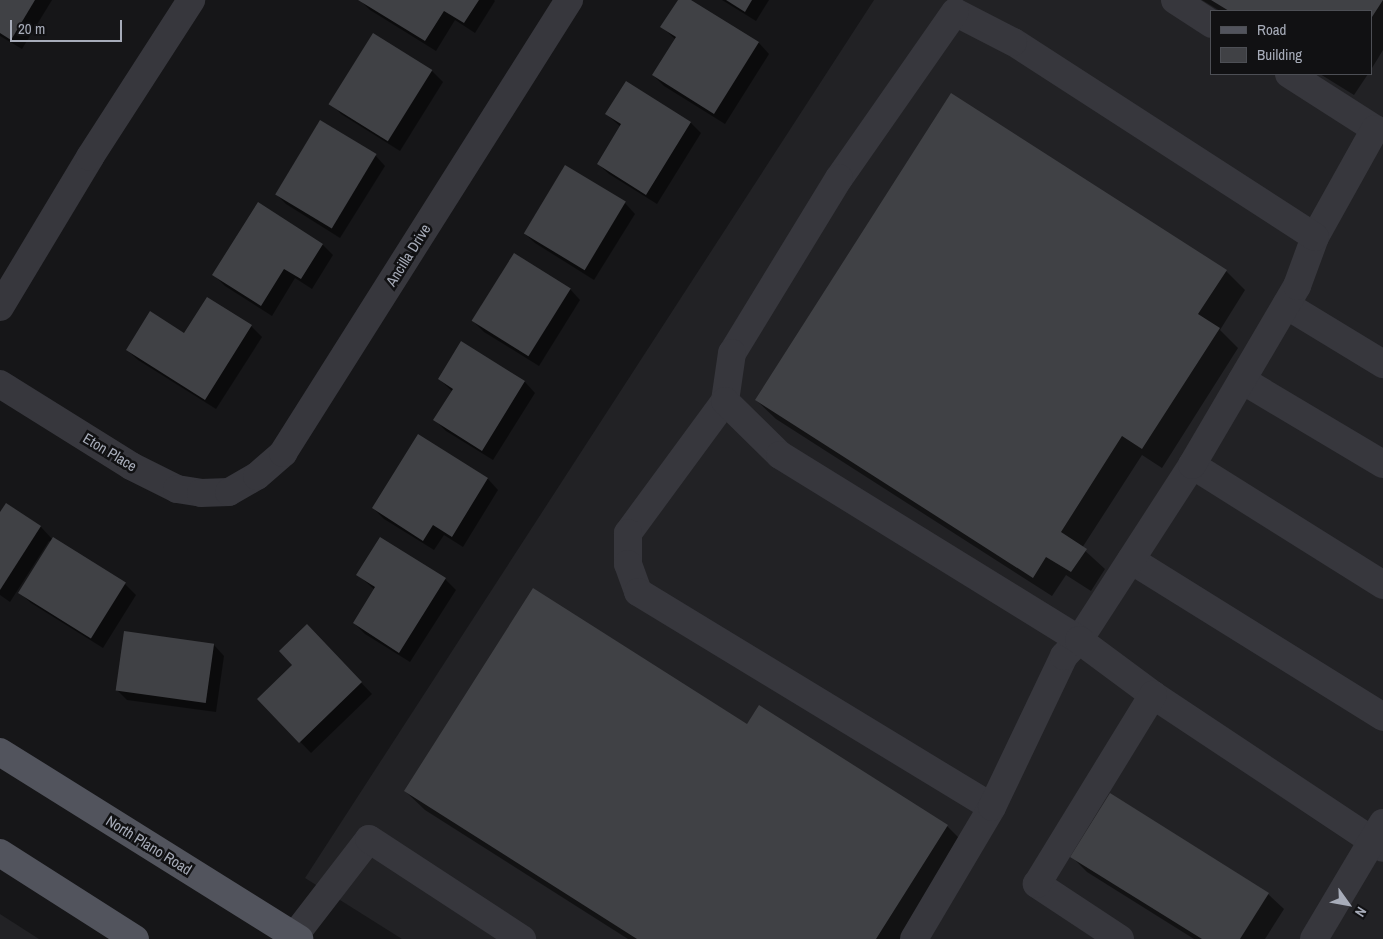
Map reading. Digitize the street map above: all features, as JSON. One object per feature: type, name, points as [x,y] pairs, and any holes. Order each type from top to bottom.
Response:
[{"type":"main road","name":"North Plano Road","points":[[0,752],[295,938]]},
{"type":"main road","points":[[0,853],[135,939]]},
{"type":"street","points":[[0,307],[90,156],[192,0]]},
{"type":"street","name":"Ancilla Drive","points":[[229,492],[257,476],[283,453],[570,0]]},
{"type":"street","points":[[1175,0],[1210,23]]},
{"type":"street","points":[[992,807],[638,592],[628,564],[628,533],[725,401],[732,353],[839,178],[960,6],[1316,237]]},
{"type":"street","points":[[914,939],[992,807],[1064,656],[1079,640],[1192,465],[1297,286],[1316,237],[1375,129],[1291,75]]},
{"type":"street","points":[[1286,305],[1383,364]]},
{"type":"street","points":[[1242,380],[1383,464]]},
{"type":"street","name":"Eton Place","points":[[0,384],[131,466],[177,489],[201,493],[229,492]]},
{"type":"street","points":[[725,401],[780,454],[1079,640],[1153,695],[1379,837],[1314,939]]},
{"type":"street","points":[[1192,465],[1383,585]]},
{"type":"street","points":[[1130,560],[1383,717]]},
{"type":"street","points":[[1120,939],[1037,884],[1153,695]]},
{"type":"street","points":[[295,938],[369,839],[522,939]]},
{"type":"shaded area","points":[[874,0],[1383,0],[1383,939],[402,939],[305,878]]},
{"type":"shaded area","points":[[0,914],[39,939],[0,939]]},
{"type":"building","points":[[0,0],[35,0],[11,40],[0,33]]},
{"type":"building","points":[[358,0],[479,0],[464,23],[444,11],[425,41]]},
{"type":"building","points":[[678,0],[691,0],[759,42],[714,114],[652,75],[676,37],[660,27]]},
{"type":"building","points":[[726,0],[752,0],[745,12]]},
{"type":"building","points":[[1211,0],[1383,0],[1373,15],[1373,10],[1227,10]]},
{"type":"building","points":[[373,33],[432,70],[388,141],[328,104]]},
{"type":"building","points":[[626,81],[691,122],[646,195],[597,164],[621,124],[605,114]]},
{"type":"building","points":[[951,93],[1227,270],[1198,314],[1220,328],[1142,449],[1122,436],[1061,532],[1087,549],[1071,572],[1046,557],[1033,578],[755,400]]},
{"type":"building","points":[[320,120],[377,154],[332,229],[275,195]]},
{"type":"building","points":[[565,165],[626,202],[585,270],[524,234]]},
{"type":"building","points":[[258,202],[323,244],[301,279],[284,269],[261,306],[212,275]]},
{"type":"building","points":[[514,253],[571,289],[528,356],[472,321]]},
{"type":"building","points":[[207,297],[252,325],[205,400],[126,350],[150,311],[184,333]]},
{"type":"building","points":[[461,341],[525,381],[482,451],[433,420],[453,389],[438,379]]},
{"type":"building","points":[[418,434],[488,478],[452,537],[433,525],[423,541],[372,508]]},
{"type":"building","points":[[6,503],[41,526],[0,590],[0,512]]},
{"type":"building","points":[[53,537],[126,583],[91,639],[18,593]]},
{"type":"building","points":[[380,537],[446,578],[399,653],[353,623],[375,587],[356,575]]},
{"type":"building","points":[[533,588],[747,724],[759,705],[948,825],[876,939],[637,939],[404,791]]},
{"type":"building","points":[[307,624],[362,682],[299,743],[257,699],[292,665],[279,651]]},
{"type":"building","points":[[124,631],[214,644],[206,703],[116,690]]},
{"type":"building","points":[[1110,793],[1269,893],[1240,939],[1202,939],[1070,857]]}]
